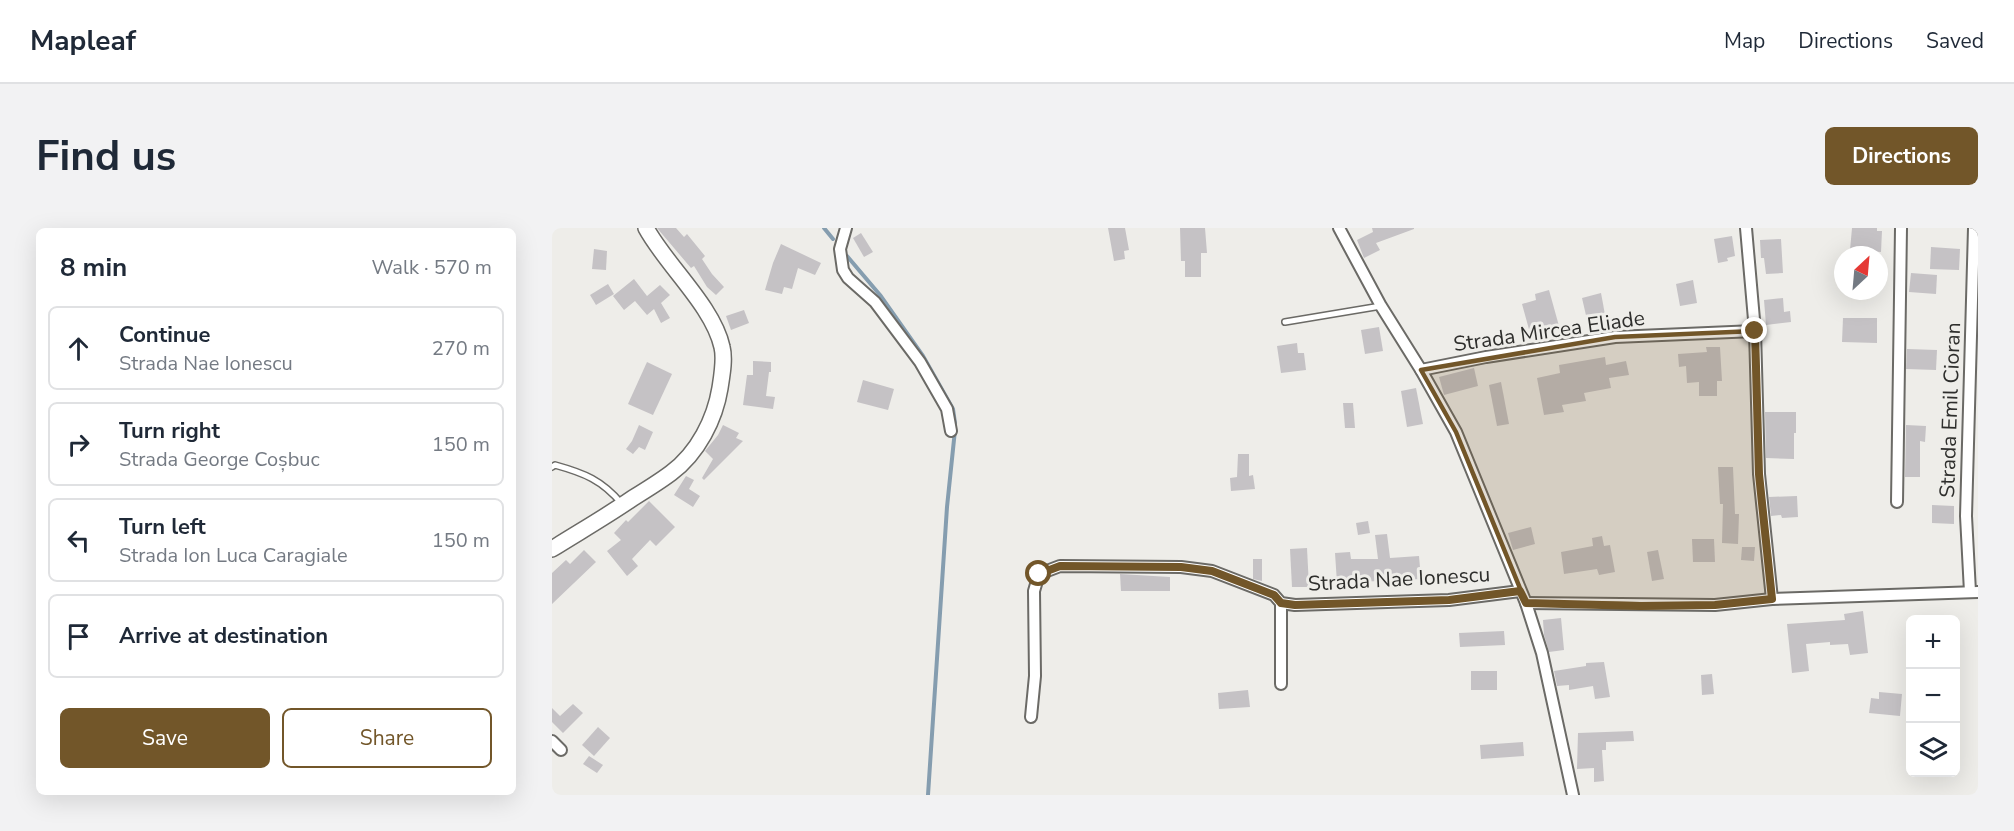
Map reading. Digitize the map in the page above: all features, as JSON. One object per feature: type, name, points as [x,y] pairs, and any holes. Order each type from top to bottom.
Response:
[{"type":"main road","points":[[552,549],[623,506],[673,472],[696,447],[718,400],[723,348],[716,331],[705,310],[646,228]]},
{"type":"street","points":[[846,228],[840,249],[843,270],[848,278],[875,302],[920,362],[947,409],[951,431]]},
{"type":"street","points":[[1339,228],[1381,306],[1456,432],[1526,603],[1542,653],[1573,795]]},
{"type":"street","points":[[1746,228],[1755,331],[1759,474],[1772,599]]},
{"type":"street","points":[[1898,502],[1901,228]]},
{"type":"street","name":"Strada Emil Cioran","points":[[1974,228],[1966,516],[1974,592]]},
{"type":"street","name":"Strada Mircea Eliade","points":[[1421,370],[1486,357],[1615,337],[1755,331]]},
{"type":"street","name":"Strada Nae Ionescu","points":[[1031,717],[1035,676],[1034,591],[1039,574],[1060,566],[1181,567],[1212,571],[1274,595],[1281,603],[1295,605],[1449,600],[1520,591]]},
{"type":"street","points":[[1526,603],[1715,605],[1772,599],[1974,592]]},
{"type":"street","points":[[1281,603],[1281,684]]},
{"type":"street","points":[[552,741],[561,750]]},
{"type":"lane","points":[[1285,322],[1381,306]]},
{"type":"lane","points":[[552,467],[555,465],[581,472],[600,483],[623,506]]},
{"type":"highlighted area","points":[[1755,331],[1759,474],[1772,599],[1715,605],[1526,603],[1456,432],[1421,370],[1615,337]]},
{"type":"building","points":[[657,228],[676,228],[684,237],[687,234],[705,256],[702,259],[712,274],[724,287],[716,295],[707,287],[694,266],[691,268]]},
{"type":"building","points":[[1108,228],[1125,228],[1129,250],[1124,251],[1125,259],[1114,261]]},
{"type":"building","points":[[1180,228],[1205,228],[1207,253],[1201,253],[1201,277],[1185,277],[1185,261],[1181,261]]},
{"type":"building","points":[[1372,228],[1414,229],[1376,243],[1380,250],[1364,258],[1357,240],[1373,232]]},
{"type":"building","points":[[1852,228],[1877,228],[1877,231],[1882,231],[1881,246],[1850,246]]},
{"type":"building","points":[[861,233],[873,252],[864,257],[853,238]]},
{"type":"building","points":[[1732,236],[1735,256],[1727,258],[1728,261],[1718,263],[1714,239]]},
{"type":"building","points":[[1781,239],[1783,273],[1766,274],[1764,258],[1761,258],[1760,240]]},
{"type":"building","points":[[781,244],[821,263],[815,275],[798,268],[792,289],[784,287],[782,294],[765,290]]},
{"type":"building","points":[[1931,247],[1960,249],[1959,270],[1930,269]]},
{"type":"building","points":[[594,249],[607,251],[606,270],[592,269]]},
{"type":"building","points":[[1911,273],[1937,275],[1936,294],[1909,292]]},
{"type":"building","points":[[634,279],[647,296],[660,285],[670,295],[661,303],[670,318],[661,323],[654,309],[647,315],[635,301],[624,310],[613,296]]},
{"type":"building","points":[[1693,280],[1697,303],[1680,306],[1676,284]]},
{"type":"building","points":[[608,284],[614,294],[596,305],[590,295]]},
{"type":"building","points":[[1549,290],[1559,326],[1530,333],[1522,304],[1536,300],[1535,294]]},
{"type":"building","points":[[1601,293],[1606,320],[1588,324],[1582,298]]},
{"type":"building","points":[[1783,298],[1784,312],[1790,311],[1791,322],[1766,325],[1764,300]]},
{"type":"building","points":[[744,310],[749,323],[731,330],[726,316]]},
{"type":"building","points":[[1843,318],[1877,318],[1877,343],[1842,342]]},
{"type":"building","points":[[1379,327],[1383,351],[1365,354],[1361,330]]},
{"type":"building","points":[[1297,343],[1298,353],[1304,353],[1306,370],[1281,373],[1277,346]]},
{"type":"building","points":[[1706,347],[1720,347],[1722,381],[1717,381],[1717,396],[1699,396],[1699,382],[1687,383],[1686,366],[1679,367],[1678,354],[1707,352]]},
{"type":"building","points":[[1907,349],[1937,350],[1936,370],[1906,369]]},
{"type":"building","points":[[1605,357],[1606,365],[1626,361],[1629,375],[1609,378],[1611,388],[1584,393],[1586,401],[1562,405],[1564,412],[1544,415],[1537,378],[1560,373],[1559,365]]},
{"type":"building","points":[[753,361],[771,362],[766,396],[775,397],[773,409],[743,405],[747,375],[753,375]]},
{"type":"building","points":[[647,362],[672,374],[653,415],[628,404]]},
{"type":"building","points":[[1474,368],[1478,386],[1444,395],[1439,377]]},
{"type":"building","points":[[863,380],[894,389],[888,410],[857,402]]},
{"type":"building","points":[[1501,382],[1509,424],[1497,426],[1489,385]]},
{"type":"building","points":[[1416,388],[1423,424],[1407,427],[1401,391]]},
{"type":"building","points":[[1343,403],[1353,403],[1355,428],[1345,428]]},
{"type":"building","points":[[1765,412],[1796,412],[1794,459],[1766,458]]},
{"type":"building","points":[[639,425],[653,432],[645,450],[639,447],[633,454],[626,449]]},
{"type":"building","points":[[723,425],[739,433],[736,438],[743,441],[704,480],[702,478],[713,459],[705,451]]},
{"type":"building","points":[[1906,425],[1926,426],[1925,442],[1920,441],[1920,477],[1905,477]]},
{"type":"building","points":[[1238,454],[1249,454],[1249,476],[1253,475],[1255,489],[1231,491],[1230,478],[1237,477]]},
{"type":"building","points":[[1718,467],[1733,467],[1735,514],[1739,514],[1738,544],[1722,543],[1723,504],[1720,504]]},
{"type":"building","points":[[686,476],[694,480],[689,489],[700,496],[693,507],[674,495]]},
{"type":"building","points":[[1797,496],[1798,517],[1771,516],[1769,497]]},
{"type":"building","points":[[649,501],[675,527],[656,546],[650,540],[632,559],[638,566],[627,576],[607,551],[621,540],[614,533]]},
{"type":"building","points":[[1932,505],[1954,506],[1954,524],[1932,523]]},
{"type":"building","points":[[1368,521],[1370,533],[1358,535],[1356,523]]},
{"type":"building","points":[[1531,527],[1535,544],[1513,550],[1508,533]]},
{"type":"building","points":[[1387,534],[1390,558],[1419,556],[1421,579],[1337,583],[1335,553],[1350,552],[1351,559],[1378,559],[1375,535]]},
{"type":"building","points":[[1602,536],[1604,546],[1610,545],[1615,572],[1599,575],[1597,569],[1564,574],[1561,552],[1593,546],[1592,538]]},
{"type":"building","points":[[1692,539],[1714,539],[1715,562],[1693,562]]},
{"type":"building","points":[[1742,547],[1755,547],[1754,561],[1741,560]]},
{"type":"building","points":[[1307,548],[1309,587],[1292,587],[1290,549]]},
{"type":"building","points":[[584,550],[596,562],[552,604],[552,573],[566,560],[570,564]]},
{"type":"building","points":[[1658,550],[1664,579],[1652,581],[1647,552]]},
{"type":"building","points":[[1253,559],[1262,559],[1262,581],[1253,579]]},
{"type":"building","points":[[1120,574],[1170,577],[1170,591],[1121,591]]},
{"type":"building","points":[[1863,611],[1868,653],[1850,655],[1848,644],[1830,645],[1830,642],[1806,644],[1809,671],[1792,673],[1787,624],[1845,620],[1844,614]]},
{"type":"building","points":[[1561,618],[1564,650],[1549,652],[1543,620]]},
{"type":"building","points":[[1504,631],[1505,645],[1460,647],[1459,633]]},
{"type":"building","points":[[1604,662],[1610,697],[1595,699],[1593,686],[1569,690],[1569,685],[1557,686],[1554,671],[1586,666],[1586,663]]},
{"type":"building","points":[[1471,671],[1497,671],[1497,690],[1471,690]]},
{"type":"building","points":[[1712,674],[1714,694],[1702,695],[1701,675]]},
{"type":"building","points":[[1248,690],[1250,707],[1219,709],[1218,693]]},
{"type":"building","points":[[1879,692],[1902,694],[1900,716],[1869,713],[1871,698],[1879,699]]},
{"type":"building","points":[[573,704],[583,713],[563,733],[552,722],[552,708],[560,716]]},
{"type":"building","points":[[598,727],[610,738],[594,756],[582,745]]},
{"type":"building","points":[[1633,731],[1634,741],[1606,742],[1606,750],[1602,750],[1604,781],[1594,782],[1594,768],[1577,769],[1578,733]]},
{"type":"building","points":[[1523,742],[1524,756],[1481,759],[1480,745]]},
{"type":"building","points":[[589,756],[603,765],[597,773],[583,764]]},
{"type":"waterway","points":[[824,228],[833,239]]},
{"type":"waterway","points":[[847,256],[880,295],[923,356],[953,409],[955,423]]},
{"type":"waterway","points":[[928,795],[947,507],[955,430]]},
{"type":"route","points":[[1039,574],[1060,566],[1181,567],[1212,571],[1225,578],[1274,595],[1281,603],[1295,605],[1449,600],[1520,591],[1526,603],[1715,605],[1772,599],[1759,474],[1755,331]]}]
